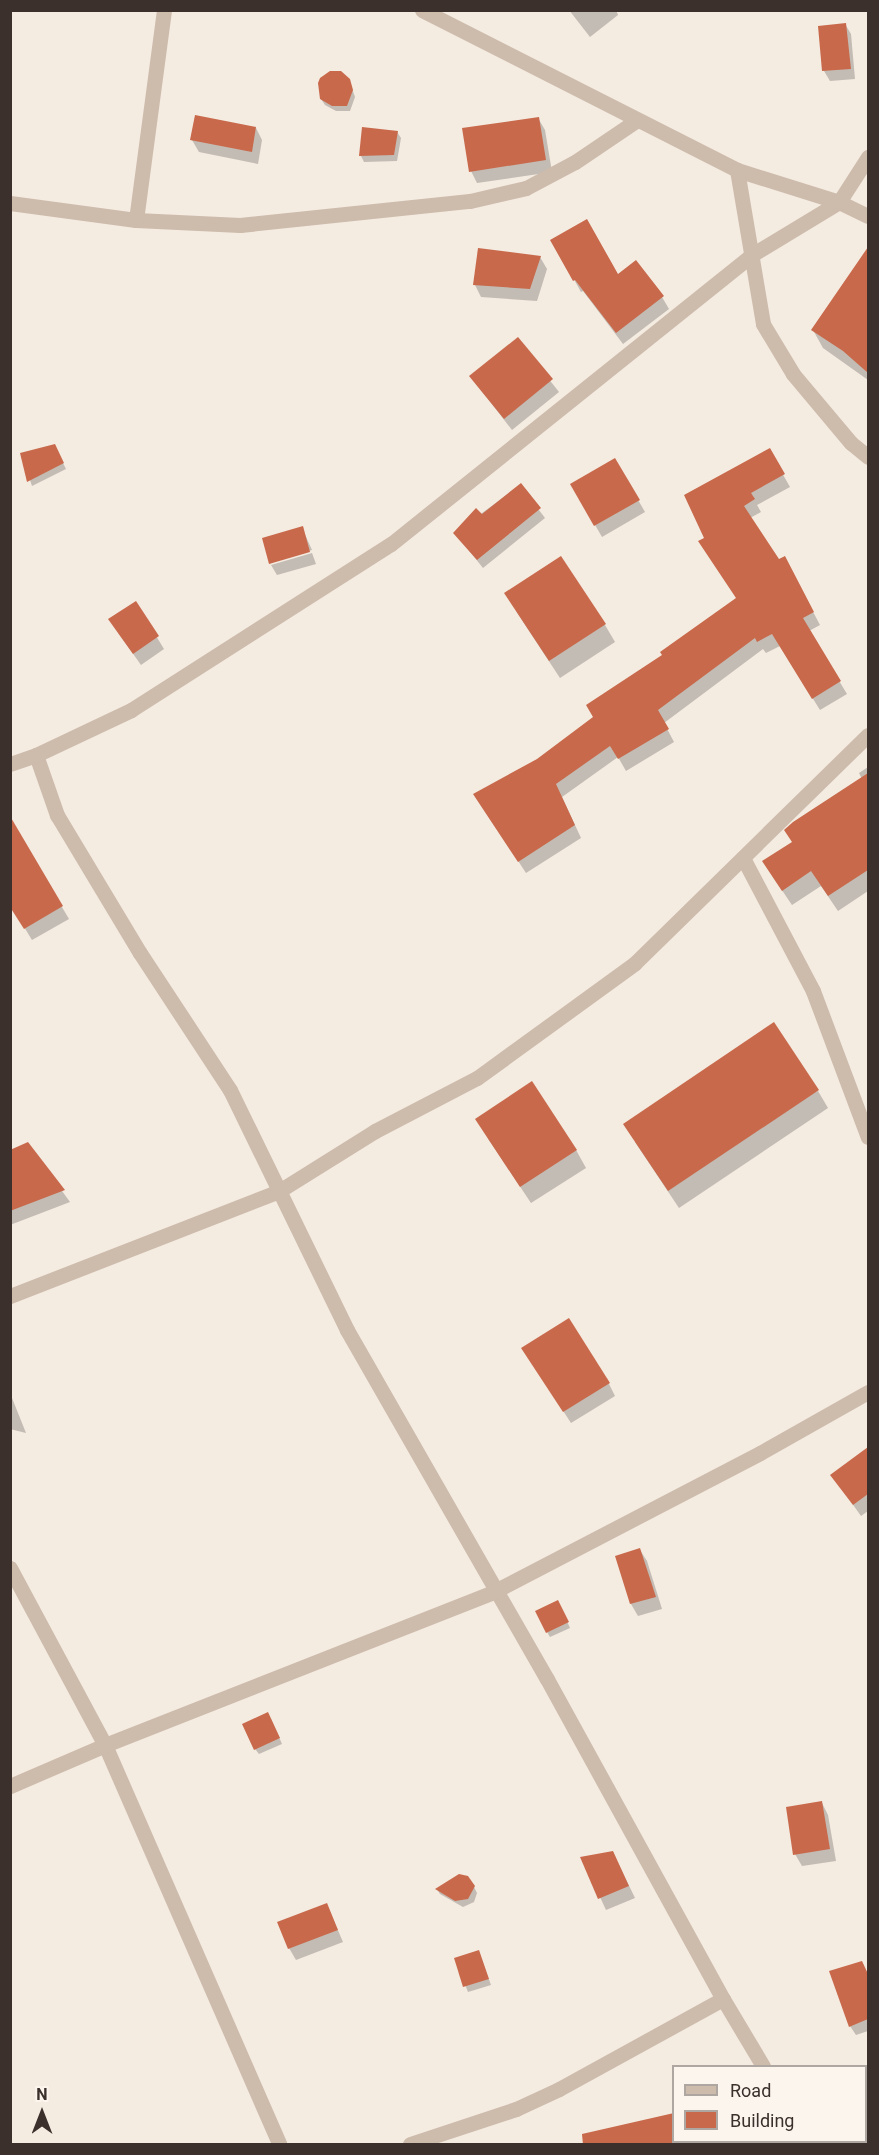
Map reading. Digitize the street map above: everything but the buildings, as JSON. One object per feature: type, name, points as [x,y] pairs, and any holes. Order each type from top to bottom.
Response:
[{"type":"street","points":[[136,220],[164,10]]},
{"type":"street","points":[[422,10],[737,170],[839,202],[868,216]]},
{"type":"street","points":[[10,203],[136,220],[240,225],[470,201],[526,188],[575,162],[636,120]]},
{"type":"street","points":[[10,764],[36,755],[131,710],[391,544],[750,256],[839,202],[868,157]]},
{"type":"street","points":[[737,170],[763,324],[793,374],[850,443],[868,457]]},
{"type":"street","points":[[10,1296],[279,1191],[375,1131],[477,1078],[635,963],[868,735]]},
{"type":"street","points":[[36,755],[57,815],[140,953],[230,1090],[347,1330],[547,1679],[723,1999],[763,2065]]},
{"type":"street","points":[[743,858],[813,991],[868,1137]]},
{"type":"street","points":[[10,1786],[495,1591],[760,1453],[868,1392]]},
{"type":"street","points":[[10,1568],[105,1746],[279,2145]]},
{"type":"street","points":[[410,2145],[516,2109],[723,1999]]}]
